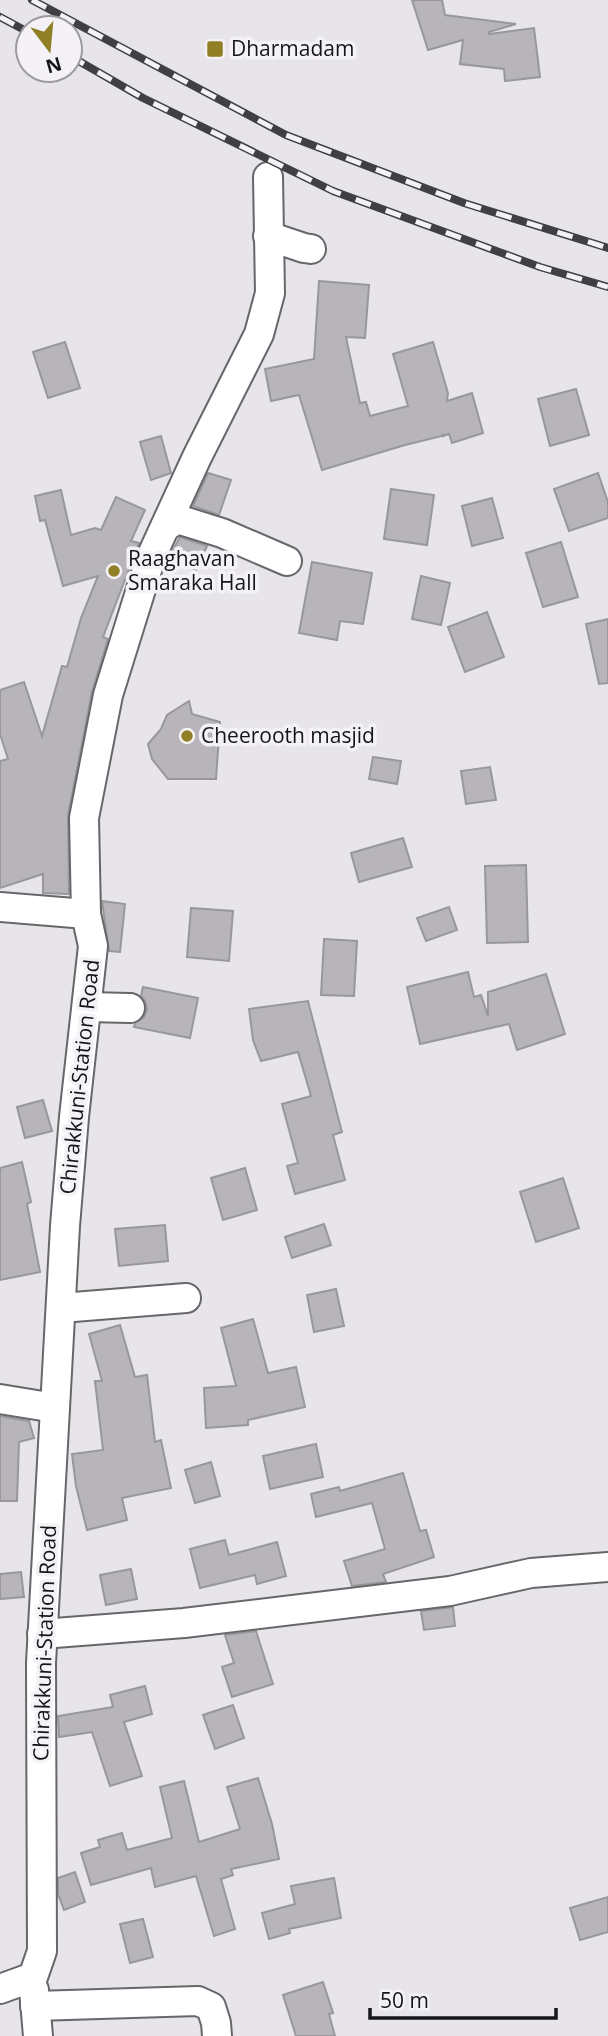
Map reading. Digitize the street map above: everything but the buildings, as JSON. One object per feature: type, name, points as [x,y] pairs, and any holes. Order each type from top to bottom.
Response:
[{"type":"street","name":"Chirakkuni-Station Road","points":[[33,1976],[42,1951],[42,1633],[61,1467],[55,1408],[74,1117],[93,946],[86,914],[84,818],[108,695],[151,557],[197,457],[259,334],[270,293],[268,177]]},
{"type":"street","points":[[268,236],[311,248]]},
{"type":"street","points":[[165,527],[177,519],[222,533],[288,561]]},
{"type":"street","points":[[0,907],[86,914]]},
{"type":"street","points":[[87,1007],[130,1008]]},
{"type":"street","points":[[61,1308],[186,1298]]},
{"type":"street","points":[[0,1399],[55,1408]]},
{"type":"street","points":[[42,1633],[184,1623],[450,1591],[531,1573],[608,1567]]},
{"type":"street","points":[[0,1989],[33,1976],[38,2036]]},
{"type":"street","points":[[36,2006],[198,2001],[211,2007],[217,2036]]},
{"type":"railway","points":[[32,0],[286,135],[464,203],[608,248]]},
{"type":"railway","points":[[0,17],[14,24]]},
{"type":"railway","points":[[84,64],[143,98],[333,191],[540,267],[608,287]]},
{"type":"place","name":"Dharmadam","points":[[215,49]]},
{"type":"place","name":"Raaghavan Smaraka Hall","points":[[114,571]]},
{"type":"place","name":"Cheerooth masjid","points":[[187,736]]}]
